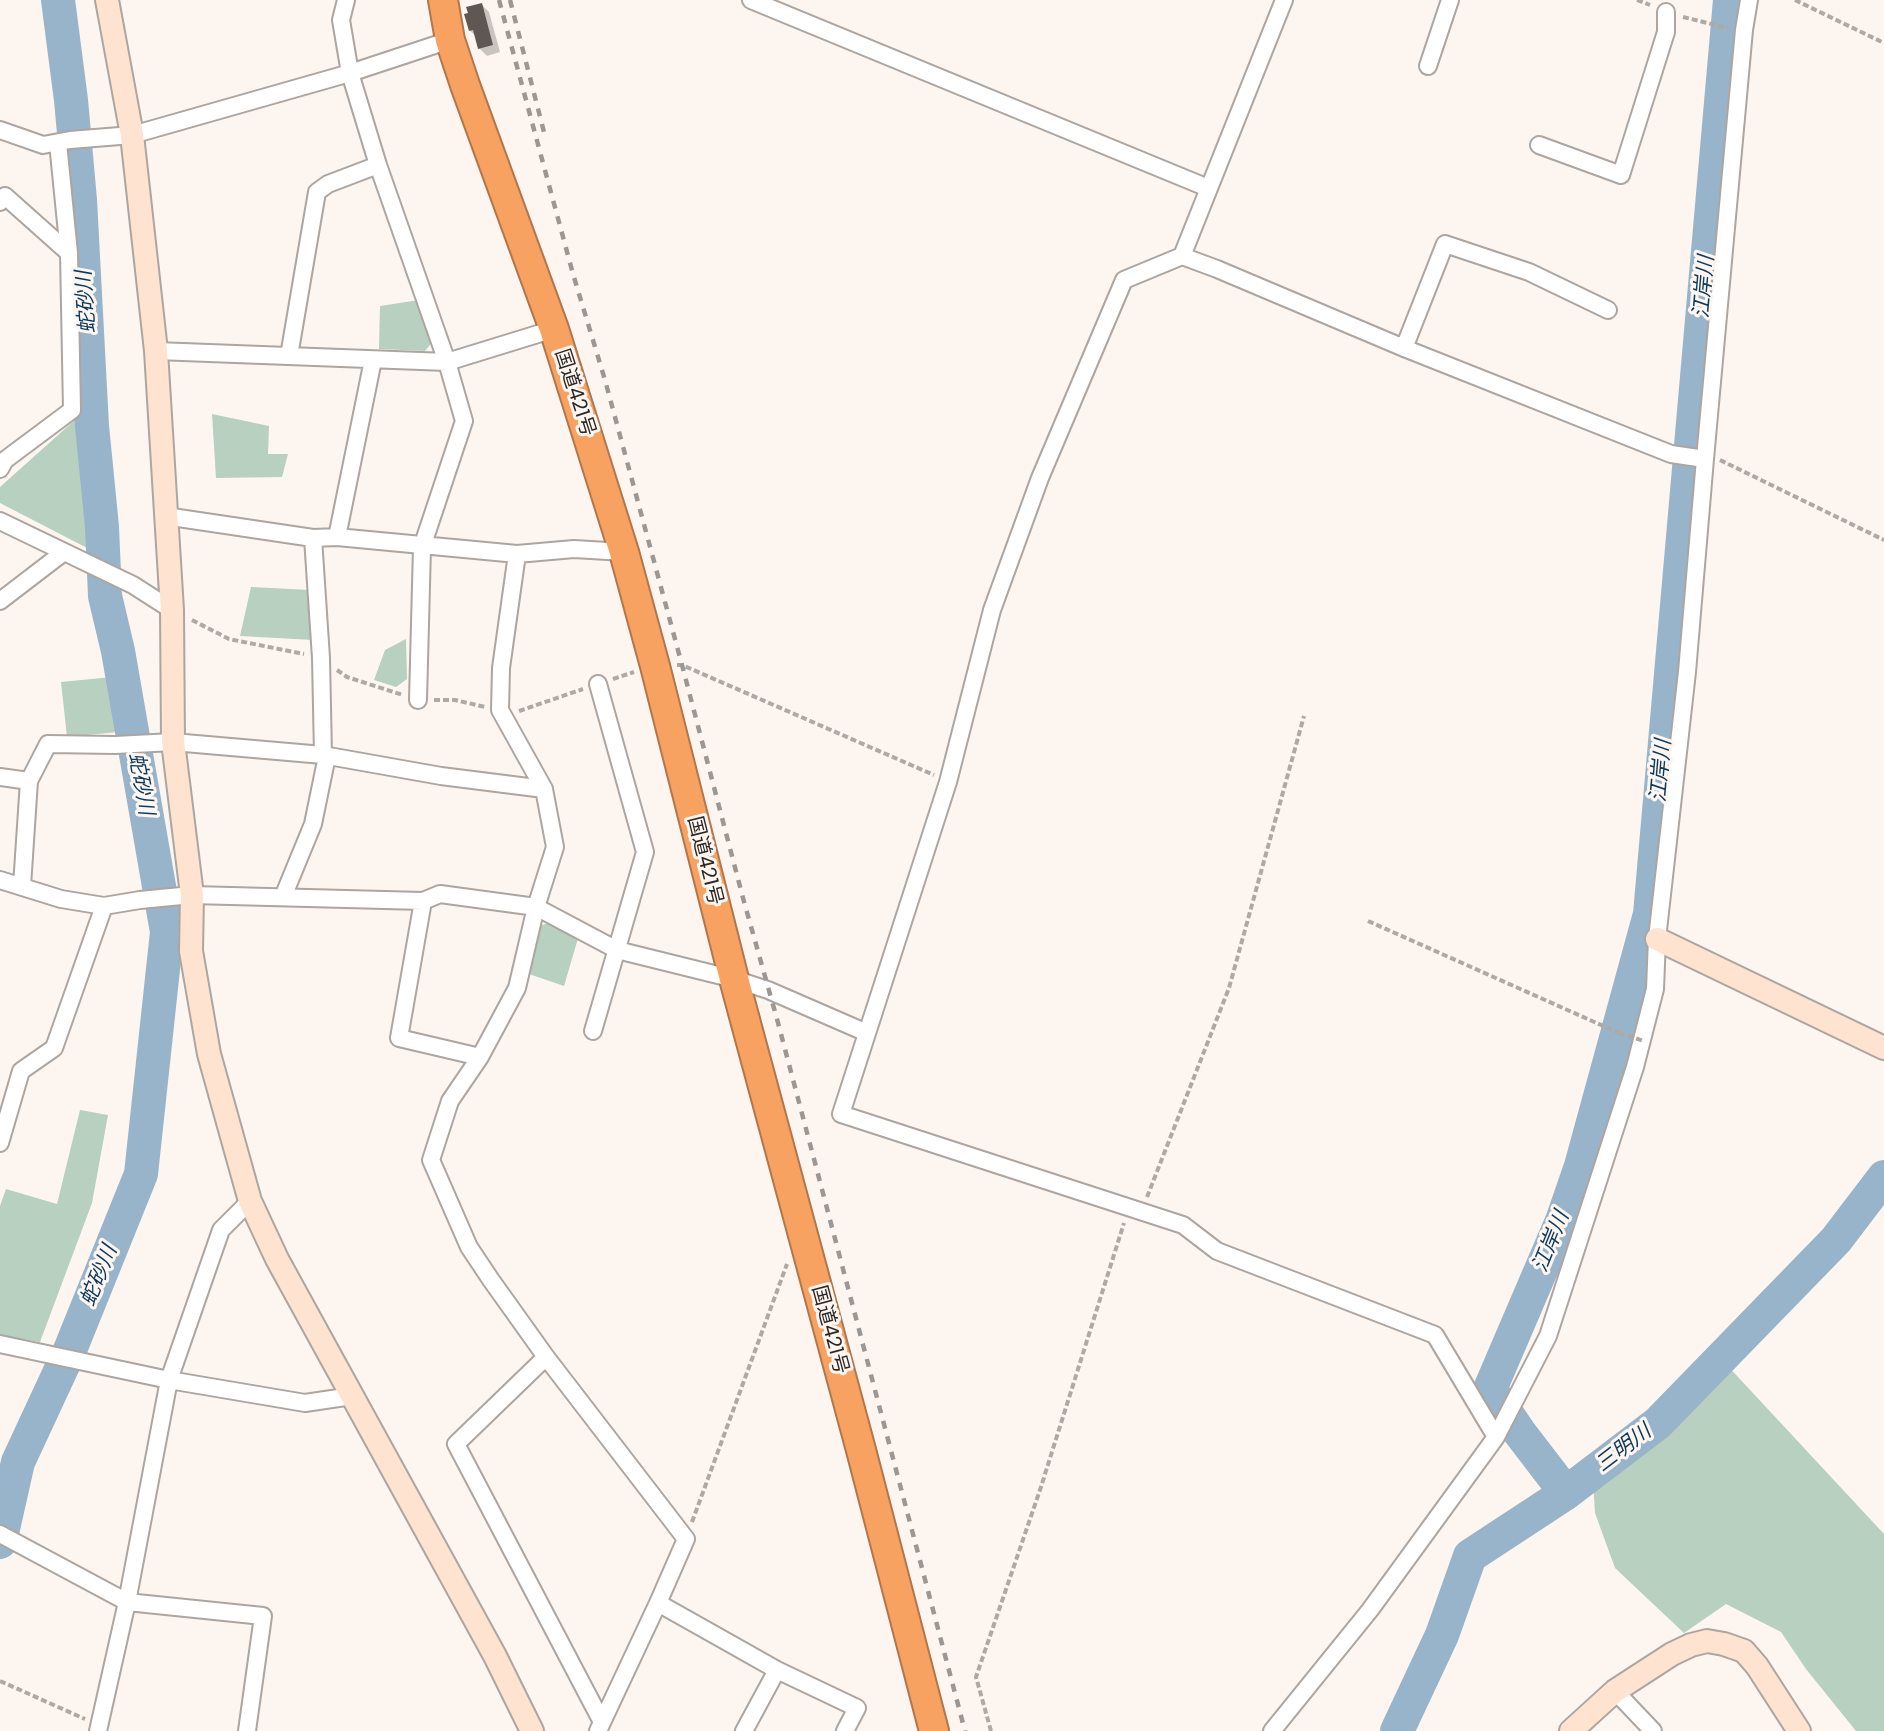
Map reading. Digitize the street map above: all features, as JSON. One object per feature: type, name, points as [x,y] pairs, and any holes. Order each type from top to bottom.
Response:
[{"type":"highway","name":"国道421号","points":[[443,0],[450,39],[465,85],[554,329],[624,552],[734,979],[934,1731]]},
{"type":"street","points":[[107,0],[132,135],[156,351],[172,610],[173,742],[192,895],[191,951],[209,1054],[250,1201],[277,1259],[495,1656],[532,1731]]},
{"type":"street","points":[[346,0],[341,20],[350,73],[378,165],[447,362],[464,421],[422,547],[418,700]]},
{"type":"street","points":[[751,0],[1208,188]]},
{"type":"street","points":[[1182,256],[1284,0]]},
{"type":"street","points":[[1428,66],[1450,0]]},
{"type":"street","points":[[1272,1731],[1370,1610],[1496,1437],[1548,1336],[1635,1067],[1655,989],[1657,939],[1687,672],[1694,458],[1749,0]]},
{"type":"street","points":[[1539,145],[1621,175],[1666,32],[1666,12]]},
{"type":"street","points":[[0,130],[43,145],[132,135],[350,73],[450,39]]},
{"type":"street","points":[[2,461],[72,410],[64,142]]},
{"type":"street","points":[[289,356],[317,192],[328,184],[378,165]]},
{"type":"street","points":[[0,202],[5,196],[69,253]]},
{"type":"street","points":[[1404,348],[1445,244],[1529,272],[1608,310]]},
{"type":"street","points":[[1496,1437],[1436,1335],[1217,1251],[1184,1225],[841,1114],[948,782],[992,610],[1040,478],[1124,280],[1182,256],[1404,348],[1671,454],[1694,458]]},
{"type":"street","points":[[156,351],[447,362],[554,329]]},
{"type":"street","points":[[337,537],[373,360]]},
{"type":"street","points":[[165,516],[313,538],[337,537],[422,547],[517,554],[574,549],[624,552]]},
{"type":"street","points":[[0,521],[133,585],[172,610]]},
{"type":"street","points":[[283,897],[314,824],[325,756],[313,538]]},
{"type":"street","points":[[0,602],[64,552]]},
{"type":"street","points":[[517,554],[501,668],[500,710],[544,789],[555,847],[536,907],[517,988],[480,1057],[450,1101],[430,1160],[469,1247],[491,1280],[546,1357],[686,1539],[600,1726]]},
{"type":"street","points":[[593,1030],[645,852],[598,684]]},
{"type":"street","points":[[22,886],[29,781],[48,744],[115,745],[173,742],[325,756],[441,776],[544,789]]},
{"type":"street","points":[[0,777],[29,781]]},
{"type":"street","points":[[0,880],[61,899],[104,906],[192,895],[423,901],[440,894],[536,907],[617,950],[734,979],[768,990],[867,1034]]},
{"type":"street","points":[[423,901],[399,1038],[480,1057]]},
{"type":"street","points":[[0,1143],[21,1071],[54,1048],[104,906]]},
{"type":"street","points":[[1657,939],[1884,1048]]},
{"type":"street","points":[[99,1728],[127,1602],[169,1380],[221,1230],[250,1201]]},
{"type":"street","points":[[0,1344],[169,1380],[304,1403],[352,1396]]},
{"type":"street","points":[[546,1357],[456,1444],[600,1726]]},
{"type":"street","points":[[3,1536],[127,1602],[262,1616],[247,1731]]},
{"type":"street","points":[[658,1603],[777,1670],[857,1708],[845,1731]]},
{"type":"street","points":[[1571,1731],[1615,1691],[1672,1654],[1707,1641],[1725,1644],[1744,1651],[1757,1666],[1799,1731]]},
{"type":"street","points":[[744,1731],[777,1670]]},
{"type":"street","points":[[1615,1691],[1653,1731]]},
{"type":"path","points":[[1795,0],[1884,43]]},
{"type":"path","points":[[1694,458],[1719,460],[1884,540]]},
{"type":"path","points":[[682,665],[948,782]]},
{"type":"path","points":[[991,1731],[976,1677],[1135,1210],[1229,988],[1304,716]]},
{"type":"path","points":[[1368,921],[1619,1034],[1644,1041]]},
{"type":"path","points":[[686,1539],[788,1260]]},
{"type":"path","points":[[0,1681],[99,1728]]},
{"type":"green space","points":[[419,300],[433,341],[425,351],[379,349],[380,306]]},
{"type":"green space","points":[[212,414],[269,426],[268,454],[288,454],[282,477],[216,478]]},
{"type":"green space","points":[[76,419],[91,550],[0,503],[0,487]]},
{"type":"green space","points":[[251,587],[310,590],[313,640],[240,636]]},
{"type":"green space","points":[[406,639],[407,679],[396,687],[374,680],[385,650]]},
{"type":"green space","points":[[112,677],[118,732],[67,737],[61,682]]},
{"type":"green space","points":[[553,921],[579,935],[564,986],[529,974],[540,926]]},
{"type":"green space","points":[[80,1110],[108,1115],[92,1203],[40,1342],[0,1335],[0,1206],[6,1189],[57,1204]]},
{"type":"green space","points":[[1725,1363],[1884,1534],[1884,1731],[1856,1731],[1806,1669],[1781,1632],[1726,1604],[1684,1633],[1615,1568],[1595,1513],[1593,1481],[1664,1426]]},
{"type":"building","points":[[482,3],[493,45],[478,49],[473,30],[469,31],[464,14],[468,13],[466,7]]},
{"type":"waterway","name":"蛇砂川","points":[[0,1542],[18,1462],[70,1350],[141,1174],[167,932],[118,651],[105,596],[102,527],[92,426],[80,200],[71,100],[58,0]]},
{"type":"waterway","name":"江岸川","points":[[1566,1493],[1490,1389],[1562,1221],[1581,1166],[1650,914],[1730,0]]},
{"type":"waterway","name":"三明川","points":[[1397,1731],[1442,1635],[1470,1556],[1566,1493],[1658,1423],[1836,1240],[1884,1177]]},
{"type":"railway","points":[[499,0],[682,665],[965,1731]]},
{"type":"railway","points":[[510,0],[544,132]]}]
